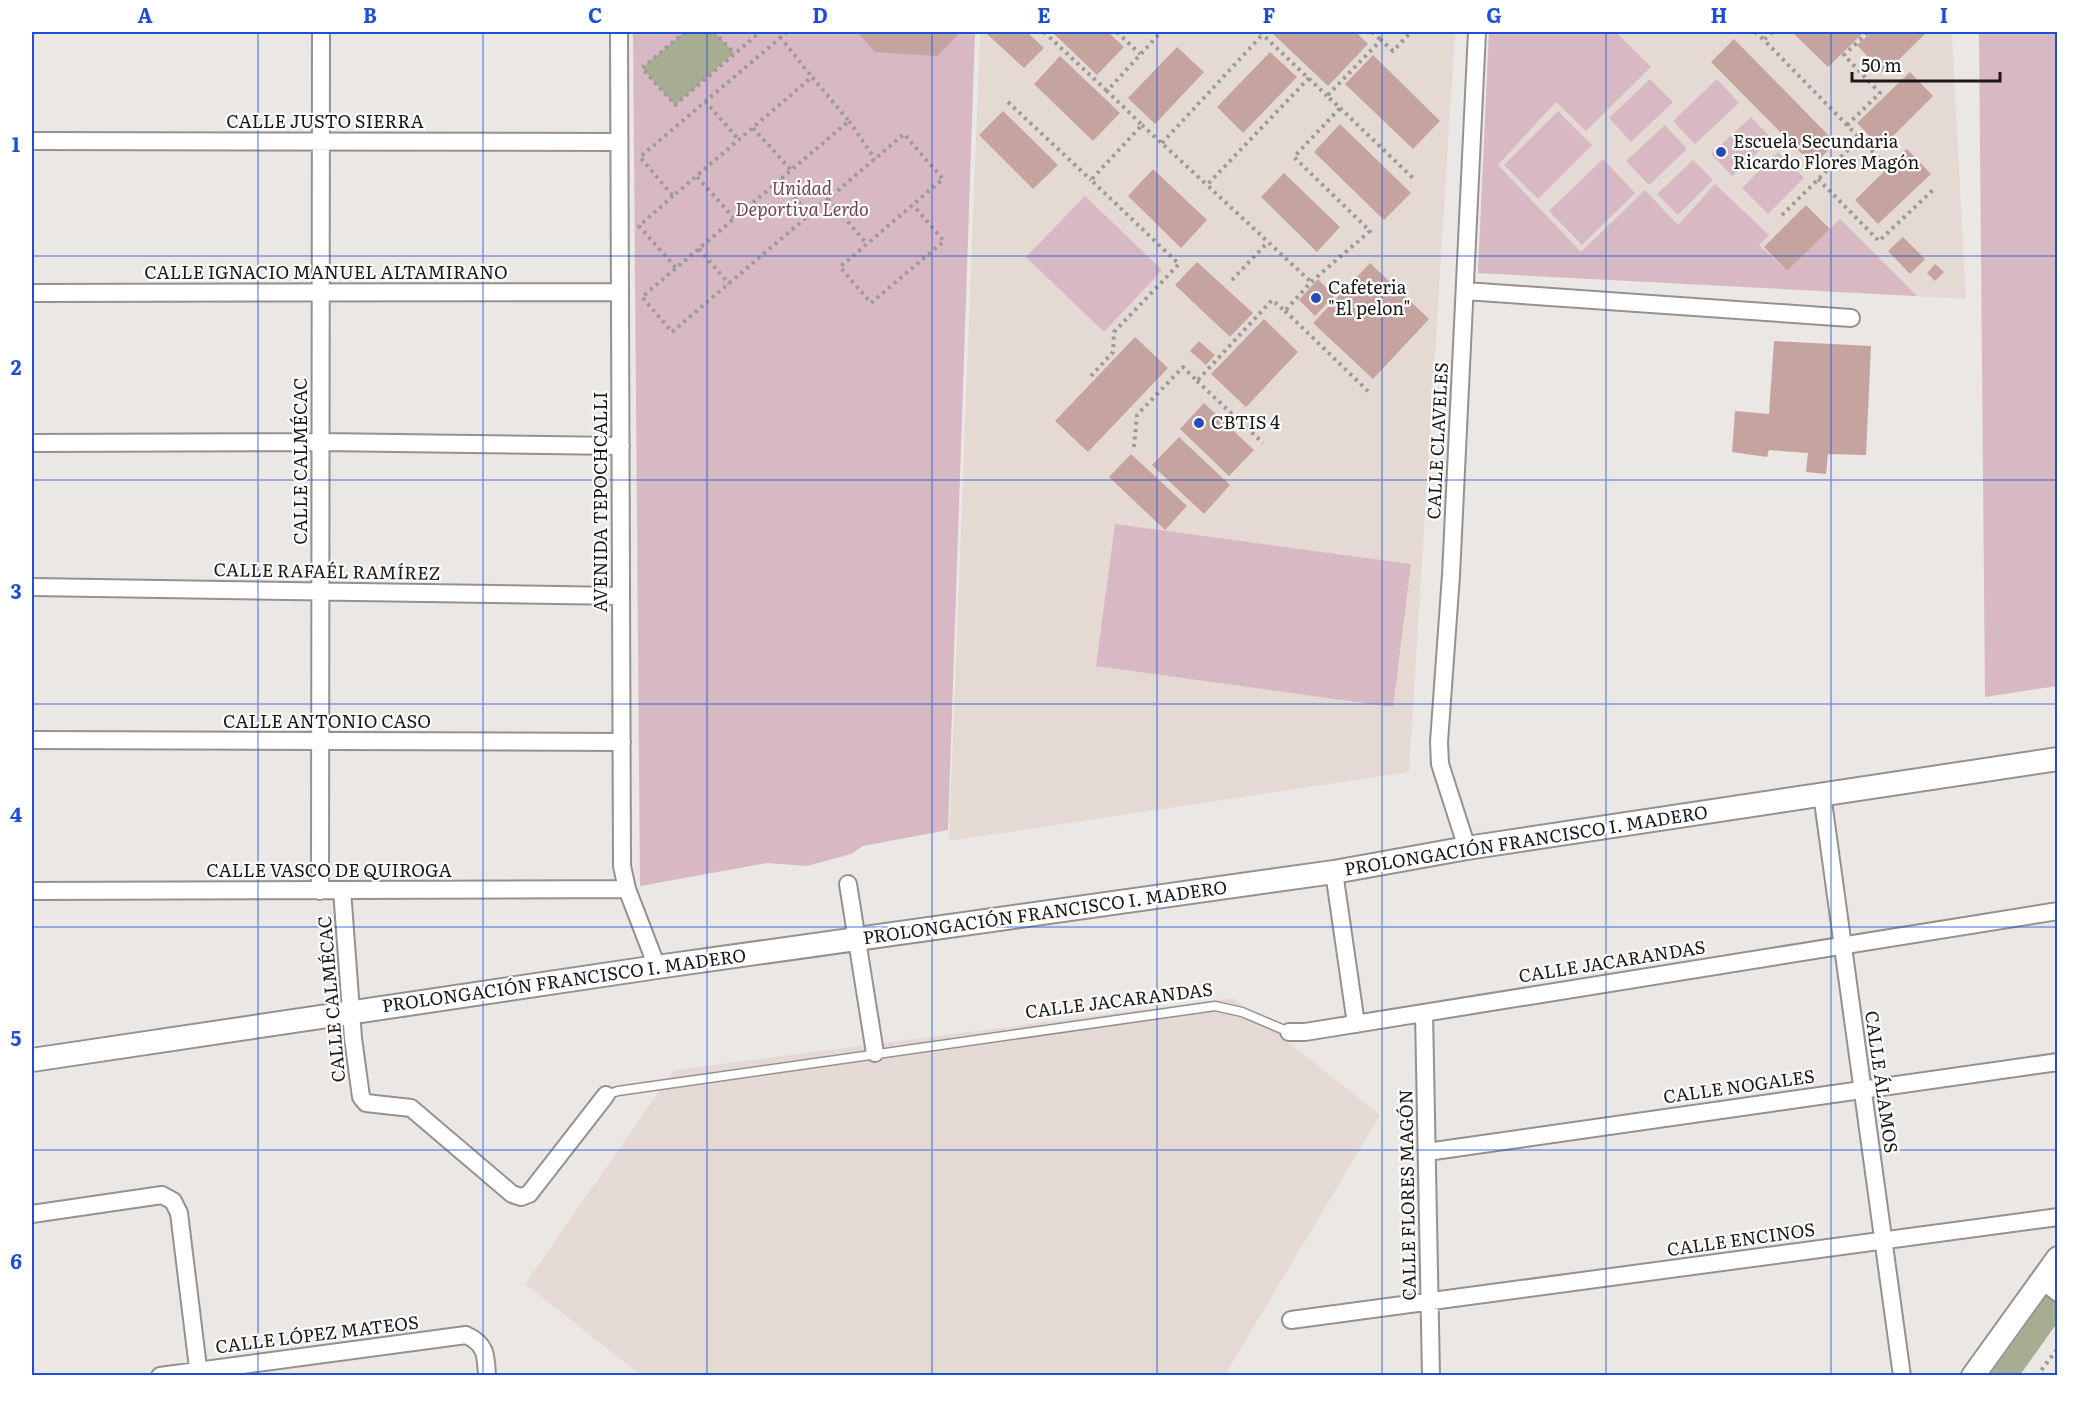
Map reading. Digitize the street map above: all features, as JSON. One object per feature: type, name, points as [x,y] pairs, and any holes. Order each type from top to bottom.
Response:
[{"type":"main road","name":"PROLONGACIÓN FRANCISCO I. MADERO","points":[[32,1060],[657,967],[1334,872],[1467,848],[2058,759]]},
{"type":"main road","points":[[1973,1376],[2050,1287],[2058,1258]]},
{"type":"street","name":"CALLE CALMÉCAC","points":[[320,891],[321,32]]},
{"type":"street","name":"AVENIDA TEPOCHCALLI","points":[[619,32],[622,866],[627,890],[657,967]]},
{"type":"street","name":"CALLE CLAVELES","points":[[1467,848],[1440,764],[1439,742],[1452,575],[1477,32]]},
{"type":"street","name":"CALLE JUSTO SIERRA","points":[[32,141],[619,142]]},
{"type":"street","points":[[1465,291],[1851,318]]},
{"type":"street","name":"CALLE IGNACIO MANUEL ALTAMIRANO","points":[[32,293],[620,292]]},
{"type":"street","points":[[32,443],[321,442],[621,446]]},
{"type":"street","name":"CALLE RAFAÉL RAMÍREZ","points":[[32,587],[621,596]]},
{"type":"street","name":"CALLE ANTONIO CASO","points":[[32,740],[622,742]]},
{"type":"street","name":"CALLE ÁLAMOS","points":[[1822,794],[1902,1376]]},
{"type":"street","points":[[1334,872],[1356,1024]]},
{"type":"street","points":[[848,884],[875,1053]]},
{"type":"street","name":"CALLE CALMÉCAC","points":[[342,890],[351,1012],[361,1097],[366,1103]]},
{"type":"street","name":"CALLE VASCO DE QUIROGA","points":[[32,891],[627,890]]},
{"type":"street","name":"CALLE JACARANDAS","points":[[1289,1032],[1305,1032],[1356,1024],[2058,911]]},
{"type":"street","name":"CALLE FLORES MAGÓN","points":[[1424,1013],[1431,1376]]},
{"type":"street","name":"CALLE NOGALES","points":[[1426,1152],[2058,1062]]},
{"type":"street","name":"CALLE JACARANDAS","points":[[366,1103],[411,1108],[512,1194],[521,1197],[529,1194],[606,1095]]},
{"type":"street","points":[[32,1214],[162,1195],[173,1201],[179,1213],[199,1373]]},
{"type":"street","name":"CALLE ENCINOS","points":[[1291,1320],[2058,1217]]},
{"type":"street","name":"CALLE LÓPEZ MATEOS","points":[[160,1376],[199,1373],[466,1335],[477,1341],[486,1353],[487,1376]]},
{"type":"lane","name":"CALLE JACARANDAS","points":[[606,1095],[618,1091],[875,1053],[1215,1006],[1242,1012],[1289,1032]]},
{"type":"path","points":[[685,32],[642,68],[675,105],[760,32]]},
{"type":"path","points":[[714,32],[734,53]]},
{"type":"path","points":[[673,196],[639,157],[786,32]]},
{"type":"path","points":[[1044,32],[1311,282]]},
{"type":"path","points":[[1117,32],[1140,54]]},
{"type":"path","points":[[1107,91],[1161,32]]},
{"type":"path","points":[[1372,32],[1393,51],[1411,32]]},
{"type":"path","points":[[1755,32],[1883,162]]},
{"type":"path","points":[[1764,40],[1772,32]]},
{"type":"path","points":[[1847,125],[1880,93],[1844,55],[1868,32]]},
{"type":"path","points":[[1162,143],[1262,33],[1415,180]]},
{"type":"path","points":[[780,37],[849,120],[875,159]]},
{"type":"path","points":[[1327,96],[1381,40]]},
{"type":"path","points":[[676,268],[639,226],[812,77]]},
{"type":"path","points":[[1207,185],[1309,78]]},
{"type":"path","points":[[705,101],[739,140]]},
{"type":"path","points":[[1008,102],[1179,264],[1114,332],[1113,352],[1091,376]]},
{"type":"path","points":[[1285,311],[1311,282],[1370,231],[1294,157],[1340,108]]},
{"type":"path","points":[[849,120],[642,297],[672,332],[904,134],[943,179],[840,267],[871,303],[944,241],[913,205]]},
{"type":"path","points":[[1090,180],[1142,125]]},
{"type":"path","points":[[753,128],[791,170]]},
{"type":"path","points":[[1782,214],[1860,138]]},
{"type":"path","points":[[696,176],[734,218]]},
{"type":"path","points":[[780,179],[809,215]]},
{"type":"path","points":[[1818,179],[1879,242],[1934,189]]},
{"type":"path","points":[[828,199],[867,244]]},
{"type":"path","points":[[1232,280],[1268,242]]},
{"type":"path","points":[[699,249],[729,284]]},
{"type":"path","points":[[1197,381],[1272,300],[1369,392]]},
{"type":"path","points":[[1134,447],[1137,415],[1183,367],[1263,443]]},
{"type":"path","points":[[2037,1376],[2058,1347]]},
{"type":"shaded area","points":[[685,32],[714,32],[734,53],[675,105],[642,68]]},
{"type":"shaded area","name":"CBTIS 4","points":[[980,32],[1455,32],[1409,772],[949,841]]},
{"type":"shaded area","name":"Escuela Secundaria Ricardo Flores Magón","points":[[1489,32],[1952,32],[1966,299],[1478,273]]},
{"type":"shaded area","points":[[1233,998],[1380,1115],[1225,1375],[641,1375],[525,1284],[674,1070]]},
{"type":"shaded area","points":[[2057,1281],[2057,1323],[2020,1375],[1989,1376]]},
{"type":"green space","name":"Unidad Deportiva Lerdo","points":[[633,32],[975,32],[948,830],[863,846],[851,854],[807,866],[767,863],[640,886]]},
{"type":"green space","points":[[1489,32],[1616,32],[1651,67],[1586,131],[1556,102],[1498,165],[1581,252],[1645,190],[1678,225],[1715,184],[1769,235],[1759,245],[1787,271],[1840,219],[1917,296],[1478,273]]},
{"type":"green space","points":[[1979,32],[2058,32],[2057,686],[1985,697]]},
{"type":"green space","points":[[1650,79],[1673,102],[1631,142],[1609,118]]},
{"type":"green space","points":[[1717,79],[1739,103],[1695,144],[1673,121]]},
{"type":"green space","points":[[1558,111],[1592,145],[1538,199],[1504,165]]},
{"type":"green space","points":[[1751,117],[1772,139],[1732,176],[1711,154]]},
{"type":"green space","points":[[1665,125],[1687,149],[1649,185],[1626,161]]},
{"type":"green space","points":[[1778,152],[1804,178],[1768,214],[1742,188]]},
{"type":"green space","points":[[1603,159],[1635,193],[1582,245],[1549,211]]},
{"type":"green space","points":[[1693,160],[1713,180],[1678,215],[1657,194]]},
{"type":"green space","points":[[1085,196],[1162,270],[1104,332],[1026,257]]},
{"type":"green space","points":[[1115,524],[1411,564],[1393,707],[1096,666]]},
{"type":"building","points":[[857,32],[961,32],[937,56],[875,52]]},
{"type":"building","points":[[989,32],[1027,32],[1044,48],[1024,68],[987,34]]},
{"type":"building","points":[[1052,32],[1108,32],[1124,47],[1097,75]]},
{"type":"building","points":[[1271,32],[1356,32],[1368,44],[1328,86]]},
{"type":"building","points":[[1792,32],[1864,32],[1828,67]]},
{"type":"building","points":[[1872,32],[1927,32],[1884,74],[1857,45]]},
{"type":"building","points":[[1734,39],[1836,143],[1813,165],[1711,62]]},
{"type":"building","points":[[1177,47],[1204,72],[1155,124],[1128,98]]},
{"type":"building","points":[[1270,52],[1297,77],[1243,133],[1217,107]]},
{"type":"building","points":[[1373,55],[1440,121],[1413,149],[1345,84]]},
{"type":"building","points":[[1060,56],[1120,113],[1093,141],[1034,84]]},
{"type":"building","points":[[1910,72],[1933,96],[1881,148],[1857,123]]},
{"type":"building","points":[[1003,111],[1058,165],[1033,189],[979,135]]},
{"type":"building","points":[[1340,124],[1411,193],[1384,220],[1314,152]]},
{"type":"building","points":[[1907,149],[1931,174],[1878,224],[1855,200]]},
{"type":"building","points":[[1153,169],[1207,220],[1181,248],[1128,196]]},
{"type":"building","points":[[1284,173],[1340,227],[1317,252],[1261,197]]},
{"type":"building","points":[[1806,205],[1830,229],[1787,271],[1764,247]]},
{"type":"building","points":[[1903,237],[1925,259],[1910,274],[1888,251]]},
{"type":"building","points":[[1197,262],[1253,313],[1230,337],[1175,285]]},
{"type":"building","points":[[1370,263],[1429,319],[1373,379],[1313,323]]},
{"type":"building","points":[[1935,264],[1944,272],[1935,281],[1927,273]]},
{"type":"building","name":"Cafeteria \"El pelon\"","points":[[1318,279],[1334,296],[1315,316],[1299,300]]},
{"type":"building","points":[[1264,319],[1298,352],[1246,407],[1211,374]]},
{"type":"building","points":[[1135,337],[1168,368],[1088,452],[1055,421]]},
{"type":"building","points":[[1199,341],[1215,355],[1206,365],[1190,351]]},
{"type":"building","points":[[1774,341],[1871,346],[1866,455],[1828,454],[1826,474],[1806,472],[1808,453],[1769,450],[1767,457],[1732,452],[1735,411],[1769,414]]},
{"type":"building","points":[[1204,403],[1254,450],[1229,476],[1180,429]]},
{"type":"building","points":[[1179,437],[1230,485],[1204,514],[1152,465]]},
{"type":"building","points":[[1131,454],[1187,506],[1165,530],[1109,477]]},
{"type":"place","name":"Escuela Secundaria Ricardo Flores Magón","points":[[1721,152]]},
{"type":"place","name":"Cafeteria \"El pelon\"","points":[[1316,298]]},
{"type":"place","name":"CBTIS 4","points":[[1199,423]]}]
